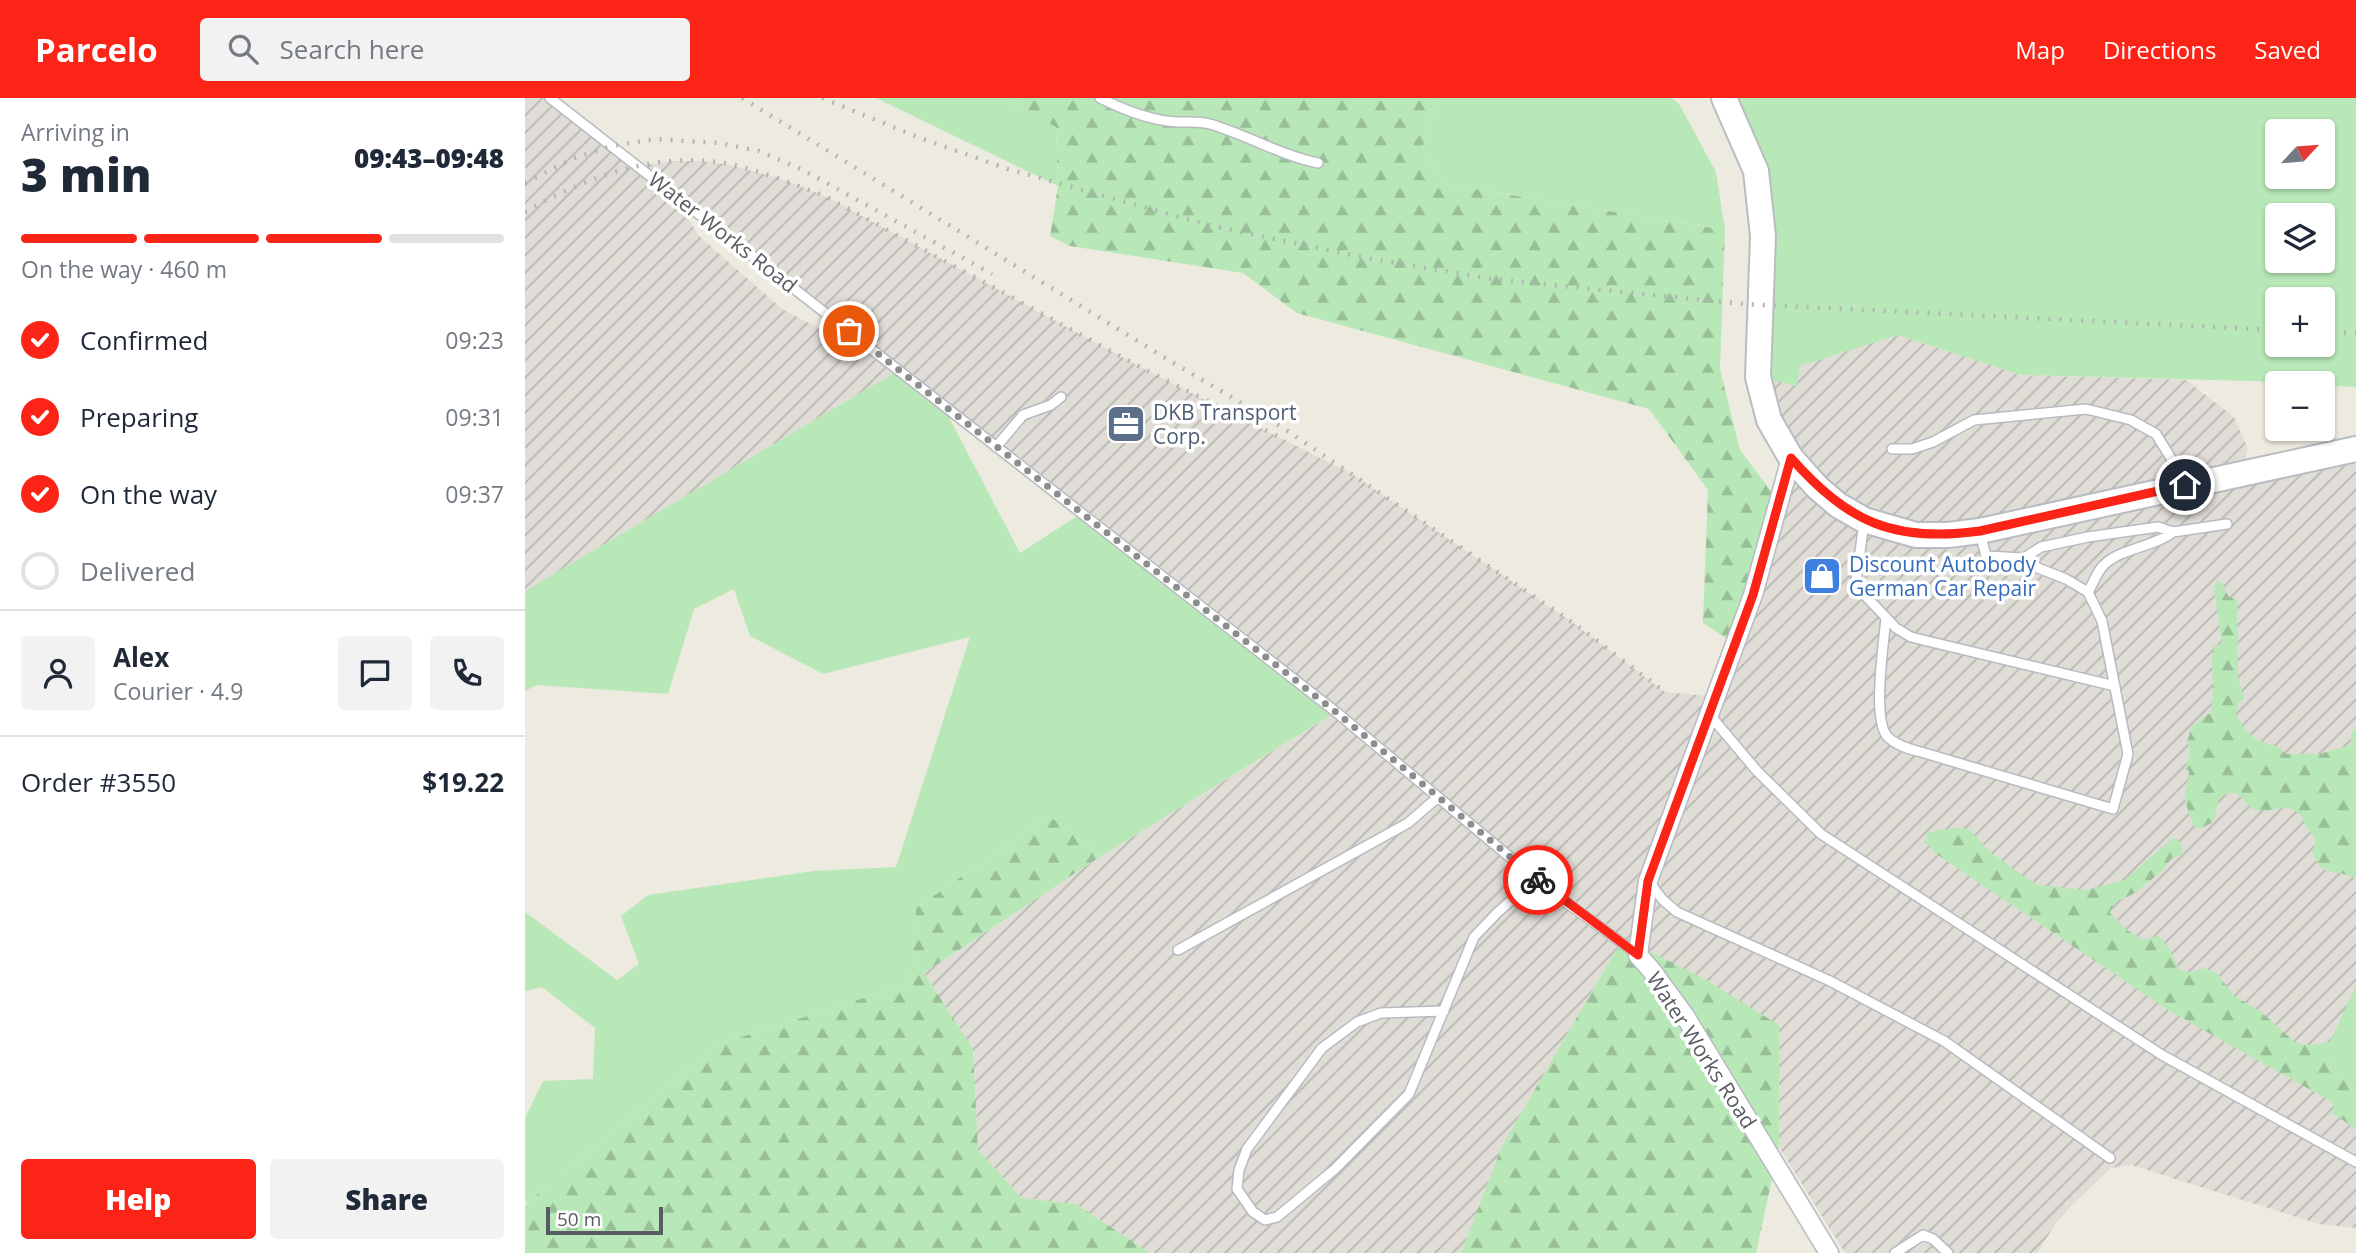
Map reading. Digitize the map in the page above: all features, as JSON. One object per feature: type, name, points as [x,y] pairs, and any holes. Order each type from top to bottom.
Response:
[{"type":"main road","points":[[1724,98],[1756,172],[1763,236],[1758,377],[1769,420],[1791,458],[1817,487],[1838,505],[1864,520],[1916,535],[1980,531],[2356,449]]},
{"type":"street","points":[[1638,955],[1648,881],[1753,595],[1791,458]]},
{"type":"street","name":"Water Works Road","points":[[1638,955],[1685,1016],[1829,1253]]},
{"type":"lane","name":"Water Works Road","points":[[550,98],[1336,712],[1536,878],[1638,955]]},
{"type":"lane","points":[[1100,98],[1131,112],[1176,122],[1197,120],[1214,125],[1296,158],[1318,163]]},
{"type":"lane","points":[[996,447],[1023,415],[1051,405],[1061,397]]},
{"type":"lane","points":[[1892,449],[1912,449],[1933,442],[1975,420],[2086,409],[2131,420],[2156,435],[2185,485]]},
{"type":"lane","points":[[1864,520],[1857,587],[1896,628],[1911,636],[2115,686]]},
{"type":"lane","points":[[2024,558],[2041,547],[2088,537],[2158,527],[2173,532],[2227,524]]},
{"type":"lane","points":[[1886,617],[1879,709],[1883,729],[1891,740],[1905,748],[2113,809],[2128,754],[2102,621],[2088,592],[2066,579],[2038,568],[2024,558],[1986,556],[1980,531]]},
{"type":"lane","points":[[2088,592],[2103,566],[2117,555],[2162,541],[2173,532]]},
{"type":"lane","points":[[1709,713],[1757,771],[1821,834],[2162,1055],[2356,1162]]},
{"type":"lane","points":[[1178,950],[1408,823],[1438,797]]},
{"type":"lane","points":[[1444,1011],[1381,1013],[1357,1022],[1322,1048],[1247,1149],[1239,1170],[1237,1189],[1253,1212],[1265,1220],[1277,1217],[1335,1169],[1409,1094],[1444,1011],[1474,937],[1536,878]]},
{"type":"lane","points":[[1648,881],[1677,912],[1830,981],[1944,1041],[2110,1158]]},
{"type":"lane","points":[[1895,1253],[1923,1235],[1933,1239],[1948,1253]]},
{"type":"shaded area","points":[[525,98],[550,98],[639,167],[669,161],[701,161],[729,165],[776,177],[825,196],[1146,370],[1352,474],[1572,622],[1665,692],[1716,697],[1791,458],[1758,377],[1898,335],[2021,375],[2186,380],[2234,417],[2247,447],[2244,472],[2356,449],[2356,1228],[2319,1224],[2131,1165],[2111,1168],[2056,1223],[2037,1253],[1845,1253],[1779,1147],[1779,1098],[1623,938],[1502,1146],[1461,1253],[1150,1253],[1076,1204],[1022,1198],[978,1150],[973,1049],[924,973],[1101,856],[1335,713],[669,188],[699,236],[782,309],[899,370],[525,591]]},
{"type":"green space","points":[[876,98],[1000,98],[1056,126],[1058,186]]},
{"type":"green space","points":[[1000,98],[1437,98],[1422,149],[1444,184],[1713,228],[1723,218],[1725,228],[1720,369],[1740,450],[1777,499],[1735,644],[1703,623],[1708,490],[1649,409],[1297,313],[1243,273],[1070,246],[1050,236],[1058,186],[1056,127]]},
{"type":"green space","points":[[1437,98],[1671,98],[1679,104],[1716,172],[1723,218],[1714,228],[1444,184],[1422,149]]},
{"type":"green space","points":[[1724,98],[2356,98],[2356,387],[2335,386],[2335,371],[2265,371],[2265,381],[2021,375],[1898,335],[1800,366],[1797,386],[1758,377],[1763,236]]},
{"type":"green space","points":[[899,370],[942,404],[1020,553],[1082,513],[1336,712],[1101,856],[1049,816],[916,908],[911,983],[719,1044],[527,1203],[525,1118],[543,1081],[593,1079],[595,1028],[542,987],[525,991],[525,912],[617,980],[639,964],[621,916],[648,895],[814,871],[896,867],[970,637],[823,674],[750,636],[734,589],[694,609],[668,694],[537,685],[525,691],[525,591]]},
{"type":"green space","points":[[2217,580],[2221,582],[2229,597],[2237,599],[2238,677],[2244,699],[2238,703],[2236,715],[2249,733],[2286,754],[2320,754],[2350,745],[2356,726],[2356,879],[2320,866],[2312,851],[2315,844],[2313,836],[2302,818],[2292,809],[2256,810],[2239,795],[2231,793],[2219,801],[2211,823],[2196,829],[2192,821],[2185,795],[2189,771],[2185,769],[2190,752],[2187,742],[2192,726],[2211,712],[2212,656],[2215,646],[2222,644],[2214,588]]},
{"type":"green space","points":[[1049,816],[1101,856],[924,973],[973,1049],[978,1150],[1022,1198],[1076,1204],[1150,1253],[525,1253],[527,1203],[719,1044],[911,983],[916,908]]},
{"type":"green space","points":[[1969,829],[1990,852],[2037,885],[2087,890],[2124,880],[2173,838],[2179,840],[2183,849],[2181,855],[2171,859],[2161,872],[2133,894],[2116,902],[2109,912],[2125,929],[2144,940],[2158,935],[2170,949],[2179,970],[2192,972],[2205,968],[2217,973],[2233,995],[2260,1011],[2296,1043],[2308,1045],[2330,1042],[2338,1078],[2356,1087],[2356,1129],[2332,1113],[2334,1103],[2168,1010],[1938,855],[1924,842],[1928,832]]},
{"type":"green space","points":[[1623,938],[1701,977],[1779,1025],[1779,1147],[1756,1253],[1461,1253],[1502,1146]]},
{"type":"green space","points":[[2356,985],[2356,1087],[2338,1078],[2330,1042]]},
{"type":"railway","points":[[742,98],[1280,426],[1572,622],[1665,692]]},
{"type":"railway","points":[[822,98],[920,138],[1008,169],[1208,225],[1366,258],[1492,279],[1744,304],[2265,329]]},
{"type":"railway","points":[[525,183],[574,158],[612,146],[655,139],[719,143],[759,151],[803,170],[992,274]]},
{"type":"railway","points":[[525,212],[597,178],[649,164],[702,161],[753,170],[825,196],[1146,370],[1285,440]]},
{"type":"railway","points":[[2335,332],[2356,333]]},
{"type":"way so far","points":[[849,331],[1336,712],[1538,880]]},
{"type":"place","name":"DKB Transport Corp.","points":[[1126,424]]},
{"type":"place","name":"Discount Autobody German Car Repair","points":[[1822,576]]},
{"type":"route","points":[[1538,880],[1638,955],[1648,881],[1753,595],[1791,458],[1817,487],[1838,505],[1864,520],[1916,535],[1980,531],[2185,485]]}]
